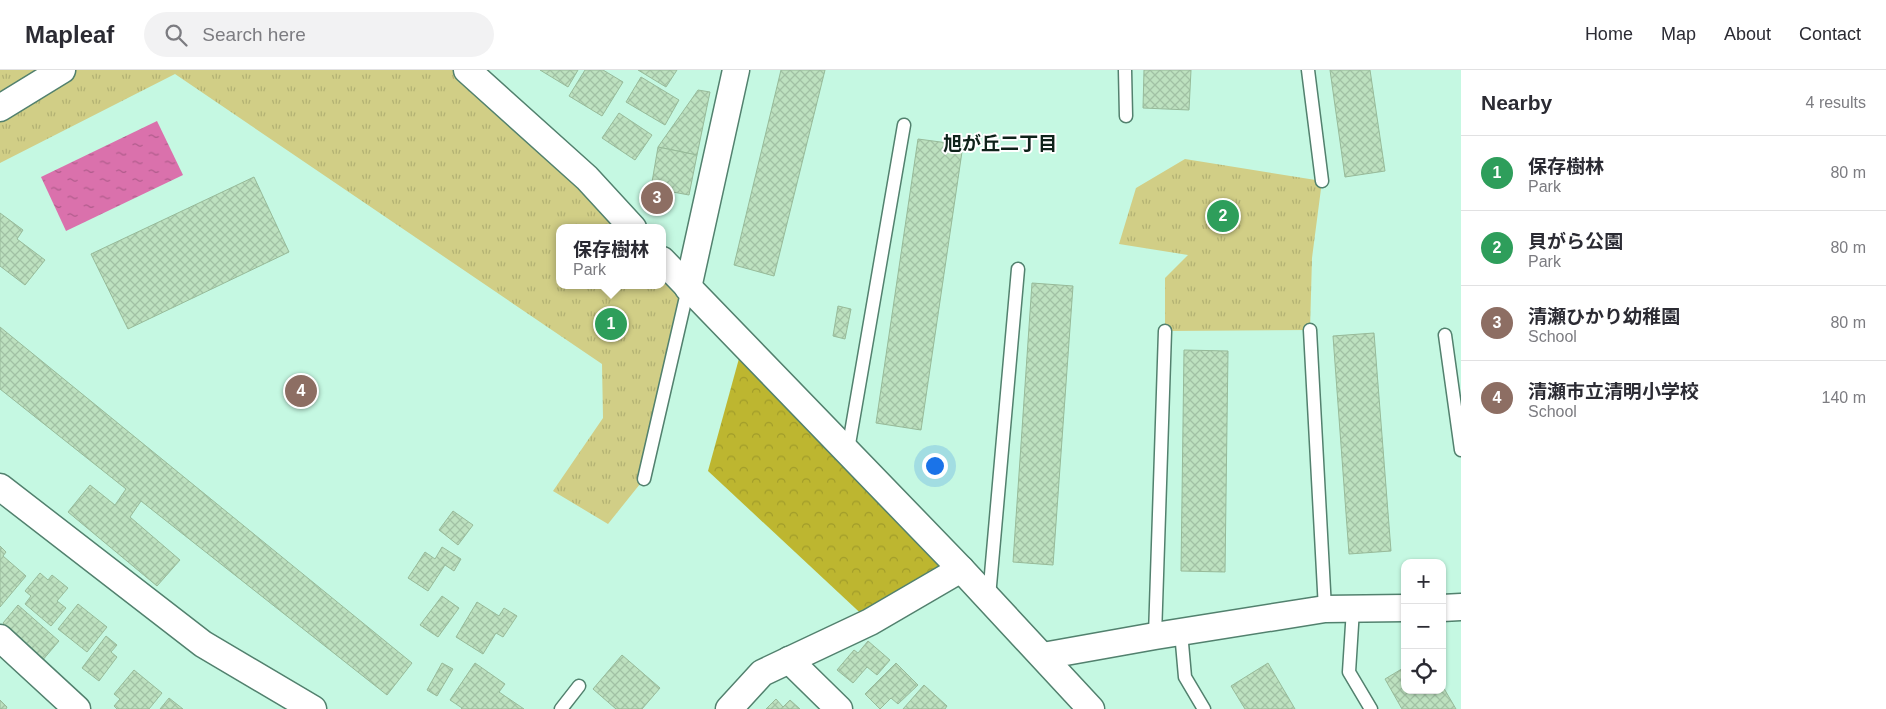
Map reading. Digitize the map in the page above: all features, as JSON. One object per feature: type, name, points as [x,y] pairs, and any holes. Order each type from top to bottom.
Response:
[{"type":"street","points":[[0,108],[62,70]]},
{"type":"street","points":[[467,70],[587,178],[629,224]]},
{"type":"street","points":[[688,288],[736,70]]},
{"type":"street","points":[[666,264],[848,450],[1091,709]]},
{"type":"street","points":[[0,487],[203,644],[313,709]]},
{"type":"street","points":[[730,709],[762,673],[870,622],[961,569]]},
{"type":"street","points":[[1043,656],[1325,609],[1401,608]]},
{"type":"street","points":[[1446,608],[1461,608]]},
{"type":"street","points":[[0,638],[77,709]]},
{"type":"street","points":[[789,660],[839,709]]},
{"type":"lane","points":[[1125,70],[1126,116]]},
{"type":"lane","points":[[1308,70],[1322,181]]},
{"type":"lane","points":[[848,450],[904,125]]},
{"type":"lane","points":[[988,600],[1018,269]]},
{"type":"lane","points":[[644,480],[688,288]]},
{"type":"lane","points":[[1310,330],[1325,609]]},
{"type":"lane","points":[[1155,636],[1166,331]]},
{"type":"lane","points":[[1445,335],[1461,450]]},
{"type":"lane","points":[[1353,609],[1349,672],[1371,709]]},
{"type":"lane","points":[[1181,632],[1185,677],[1204,709]]},
{"type":"lane","points":[[561,709],[579,686]]},
{"type":"green space","points":[[0,70],[467,70],[629,224],[556,224],[556,289],[666,289],[666,264],[688,288],[644,479],[608,524],[553,491],[603,418],[602,364],[175,74],[0,163]]},
{"type":"green space","points":[[1185,159],[1322,181],[1312,258],[1310,330],[1165,331],[1165,278],[1188,255],[1119,244],[1136,188]]},
{"type":"green space","points":[[743,344],[961,569],[870,622],[708,471]]},
{"type":"water","points":[[157,121],[183,175],[66,231],[41,177]]},
{"type":"building","points":[[540,70],[578,70],[568,87]]},
{"type":"building","points":[[585,70],[603,70],[623,82],[602,116],[569,96]]},
{"type":"building","points":[[638,70],[677,70],[666,87]]},
{"type":"building","points":[[781,70],[825,70],[774,276],[734,265]]},
{"type":"building","points":[[1144,70],[1191,70],[1189,110],[1143,108]]},
{"type":"building","points":[[1330,70],[1370,70],[1385,171],[1345,177]]},
{"type":"building","points":[[641,77],[679,100],[665,125],[626,102]]},
{"type":"building","points":[[698,90],[710,92],[697,155],[658,147]]},
{"type":"building","points":[[619,113],[652,135],[635,160],[602,138]]},
{"type":"building","points":[[918,139],[963,145],[921,430],[876,423]]},
{"type":"building","points":[[658,147],[697,155],[689,195],[651,188]]},
{"type":"building","points":[[254,177],[289,252],[128,329],[91,254]]},
{"type":"building","points":[[0,213],[23,230],[17,239],[45,260],[25,285],[0,266]]},
{"type":"building","points":[[1032,283],[1073,286],[1053,565],[1013,562]]},
{"type":"building","points":[[838,306],[851,309],[845,339],[833,336]]},
{"type":"building","points":[[0,327],[412,663],[387,695],[141,501],[130,517],[180,560],[157,586],[68,512],[90,485],[115,505],[126,489],[0,389]]},
{"type":"building","points":[[1374,333],[1391,551],[1349,554],[1333,336]]},
{"type":"building","points":[[1184,350],[1228,351],[1225,572],[1181,571]]},
{"type":"building","points":[[453,511],[473,525],[458,545],[439,530]]},
{"type":"building","points":[[0,546],[6,552],[3,556],[26,576],[0,607]]},
{"type":"building","points":[[442,547],[461,559],[454,571],[445,565],[428,591],[408,578],[425,552],[435,559]]},
{"type":"building","points":[[40,573],[48,580],[52,575],[68,588],[57,601],[66,608],[51,626],[25,604],[31,596],[25,591]]},
{"type":"building","points":[[442,596],[459,608],[438,637],[420,625]]},
{"type":"building","points":[[477,602],[499,616],[504,608],[517,616],[503,637],[496,633],[483,654],[456,637]]},
{"type":"building","points":[[78,604],[107,627],[87,652],[58,629]]},
{"type":"building","points":[[18,605],[59,641],[41,662],[22,645],[24,642],[3,623]]},
{"type":"building","points":[[106,636],[117,645],[111,652],[117,657],[99,681],[82,668]]},
{"type":"building","points":[[868,641],[890,660],[877,675],[867,667],[853,683],[837,670],[854,650],[858,653]]},
{"type":"building","points":[[622,655],[660,688],[642,709],[616,709],[593,689]]},
{"type":"building","points":[[442,663],[453,669],[437,696],[427,690]]},
{"type":"building","points":[[475,663],[505,684],[499,692],[524,709],[461,709],[450,700]]},
{"type":"building","points":[[896,663],[918,685],[898,704],[891,698],[880,709],[865,694]]},
{"type":"building","points":[[1268,663],[1295,709],[1245,709],[1231,686]]},
{"type":"building","points":[[1401,669],[1401,694],[1446,694],[1446,692],[1456,709],[1402,709],[1385,679]]},
{"type":"building","points":[[134,670],[162,693],[149,709],[117,709],[114,706],[120,699],[114,694]]},
{"type":"building","points":[[924,685],[947,706],[945,709],[903,709]]},
{"type":"building","points":[[169,698],[183,709],[160,709]]},
{"type":"building","points":[[776,699],[783,707],[790,700],[800,709],[766,709]]},
{"type":"building","points":[[0,700],[7,707],[6,709],[0,709]]},
{"type":"place","name":"清瀬ひかり幼稚園","points":[[657,198]]},
{"type":"place","name":"貝がら公園","points":[[1223,216]]},
{"type":"place","name":"保存樹林","points":[[611,324]]},
{"type":"place","name":"清瀬市立清明小学校","points":[[301,391]]},
{"type":"district","name":"旭が丘二丁目","points":[[1000,143]]}]
